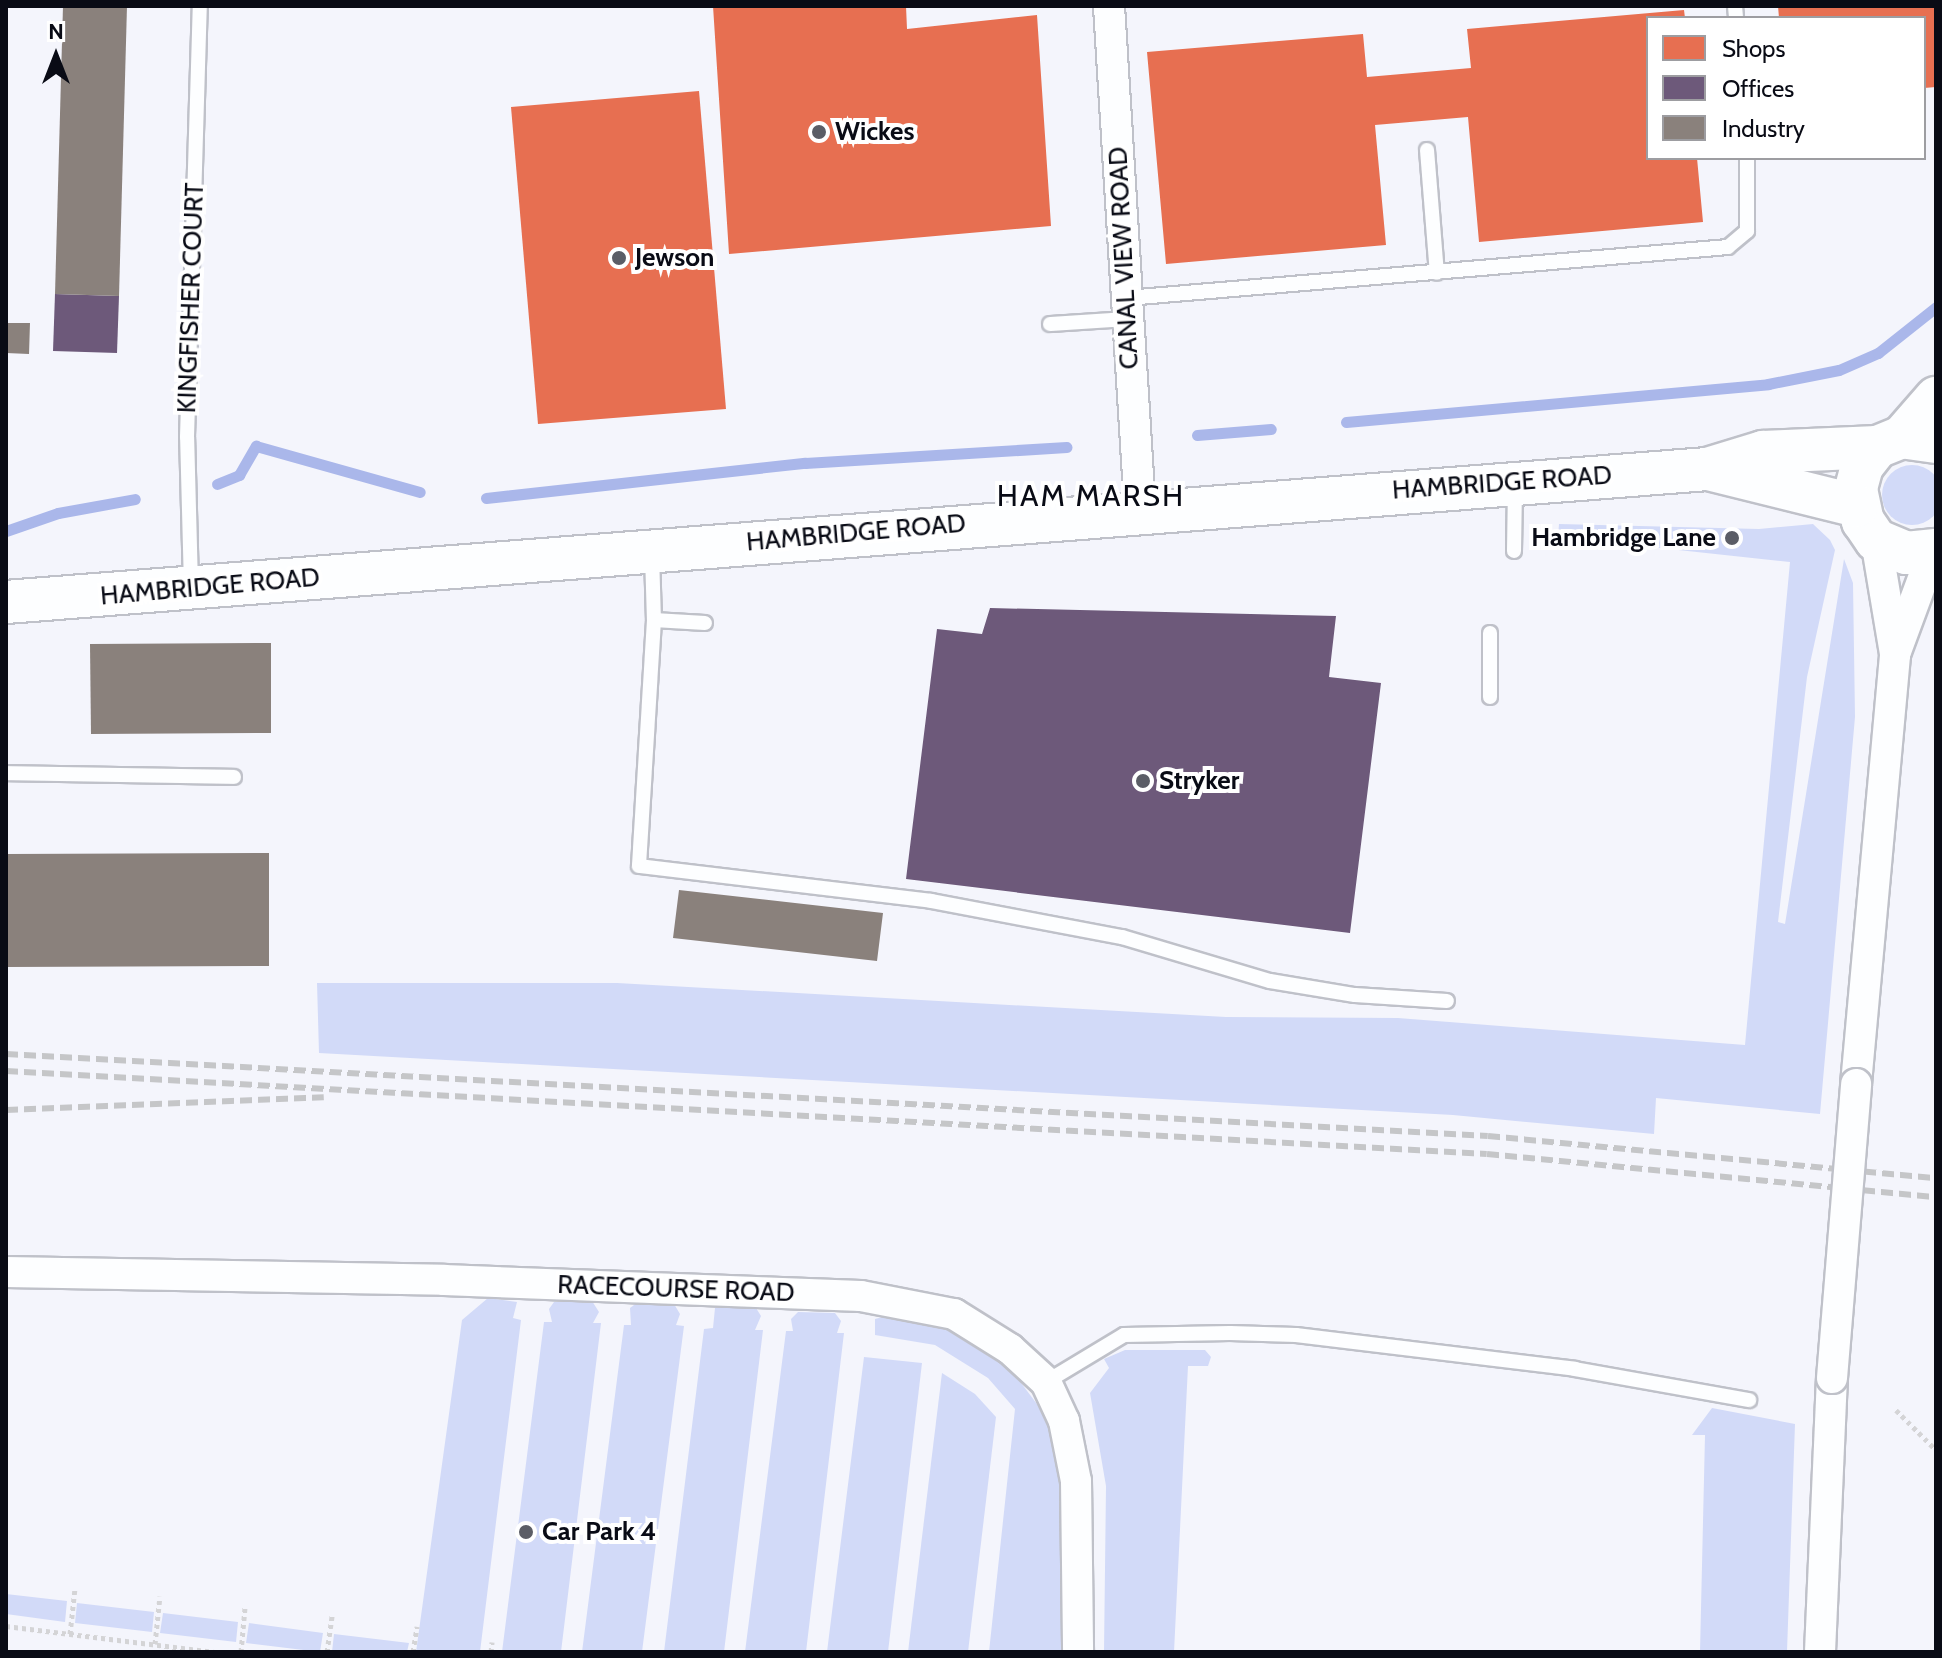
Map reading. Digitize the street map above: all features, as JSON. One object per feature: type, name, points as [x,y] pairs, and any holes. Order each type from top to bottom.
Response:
[{"type":"main road","points":[[1867,523],[1858,478],[1905,442],[1936,398]]},
{"type":"main road","name":"HAMBRIDGE ROAD","points":[[6,602],[191,590],[1140,509],[1515,480],[1707,469],[1763,452],[1905,442]]},
{"type":"main road","name":"HAMBRIDGE ROAD","points":[[1707,469],[1867,523],[1906,553],[1934,550]]},
{"type":"street","name":"CANAL VIEW ROAD","points":[[1109,6],[1140,509]]},
{"type":"street","points":[[1867,523],[1895,654]]},
{"type":"street","points":[[1820,1652],[1832,1378],[1895,654],[1934,550]]},
{"type":"street","name":"RACECOURSE ROAD","points":[[6,1272],[444,1280],[861,1296],[954,1314],[992,1335],[1046,1382],[1074,1450],[1078,1652]]},
{"type":"lane","name":"KINGFISHER COURT","points":[[191,590],[187,437],[200,6]]},
{"type":"lane","points":[[1427,150],[1437,273]]},
{"type":"lane","points":[[1050,324],[1127,308],[1437,273],[1728,247],[1747,231],[1747,160]]},
{"type":"lane","points":[[1514,551],[1515,480]]},
{"type":"lane","points":[[652,550],[654,620],[639,866],[931,901],[1122,937],[1270,981],[1355,995],[1447,1001]]},
{"type":"lane","points":[[654,620],[705,623]]},
{"type":"lane","points":[[1490,633],[1490,697]]},
{"type":"lane","points":[[6,773],[234,777]]},
{"type":"lane","points":[[1046,1382],[1124,1335],[1230,1333],[1296,1335],[1575,1369],[1749,1400]]},
{"type":"path","points":[[1896,1410],[1936,1450]]},
{"type":"path","points":[[70,1634],[75,1588]]},
{"type":"path","points":[[155,1644],[160,1596]]},
{"type":"path","points":[[241,1652],[245,1607]]},
{"type":"path","points":[[327,1652],[332,1615]]},
{"type":"path","points":[[6,1626],[216,1652]]},
{"type":"path","points":[[413,1652],[417,1626]]},
{"type":"path","points":[[491,1652],[492,1642]]},
{"type":"shaded area","points":[[1912,465],[1933,474],[1942,495],[1933,516],[1912,525],[1891,516],[1882,495],[1891,474]]},
{"type":"shaded area","points":[[1559,524],[1759,529],[1813,524],[1830,540],[1835,550],[1807,677],[1778,922],[1785,924],[1844,559],[1853,583],[1855,717],[1820,1114],[1656,1098],[1654,1134],[1453,1115],[319,1053],[317,983],[617,983],[1226,1017],[1398,1018],[1745,1045],[1790,562],[1558,537]]},
{"type":"shaded area","points":[[488,1298],[517,1302],[513,1318],[521,1320],[480,1652],[416,1652],[462,1320]]},
{"type":"shaded area","points":[[592,1301],[599,1312],[593,1323],[601,1323],[561,1652],[502,1652],[544,1322],[552,1322],[549,1309],[554,1302]]},
{"type":"shaded area","points":[[638,1302],[674,1304],[680,1314],[676,1325],[684,1326],[642,1652],[582,1652],[624,1325],[631,1325],[630,1308]]},
{"type":"shaded area","points":[[715,1308],[756,1308],[761,1316],[755,1330],[763,1330],[724,1652],[664,1652],[704,1329],[713,1328]]},
{"type":"shaded area","points":[[798,1312],[835,1313],[841,1321],[837,1333],[844,1333],[806,1652],[745,1652],[786,1331],[793,1331],[791,1319]]},
{"type":"shaded area","points":[[886,1316],[940,1325],[985,1348],[1009,1367],[1043,1412],[1054,1438],[1063,1486],[1063,1652],[989,1652],[1015,1409],[988,1378],[935,1345],[875,1335],[875,1319]]},
{"type":"shaded area","points":[[1125,1350],[1205,1350],[1211,1357],[1208,1366],[1188,1366],[1174,1652],[1104,1652],[1106,1486],[1090,1393],[1109,1368],[1104,1359]]},
{"type":"shaded area","points":[[864,1357],[922,1363],[888,1652],[827,1652]]},
{"type":"shaded area","points":[[942,1373],[975,1394],[996,1417],[968,1652],[908,1652]]},
{"type":"shaded area","points":[[1712,1408],[1795,1424],[1787,1652],[1700,1652],[1705,1435],[1692,1435]]},
{"type":"shaded area","points":[[6,1594],[67,1601],[65,1622],[6,1614]]},
{"type":"shaded area","points":[[77,1603],[154,1612],[152,1632],[75,1623]]},
{"type":"shaded area","points":[[163,1613],[238,1622],[236,1642],[160,1633]]},
{"type":"shaded area","points":[[249,1623],[323,1633],[320,1652],[246,1643]]},
{"type":"shaded area","points":[[334,1634],[409,1643],[407,1652],[332,1652]]},
{"type":"building: Shops","name":"Wickes","points":[[713,6],[906,6],[907,29],[1037,15],[1051,226],[729,254]]},
{"type":"building: Shops","points":[[1778,6],[1936,6],[1936,87],[1926,88],[1926,16],[1779,16]]},
{"type":"building: Shops","points":[[1684,10],[1685,16],[1646,16],[1646,160],[1697,160],[1703,222],[1479,242],[1468,117],[1375,125],[1386,245],[1166,264],[1147,52],[1363,34],[1367,77],[1471,68],[1467,29]]},
{"type":"building: Shops","name":"Jewson","points":[[699,91],[726,409],[538,424],[511,107]]},
{"type":"building: Offices","points":[[55,294],[119,296],[117,353],[53,351]]},
{"type":"building: Offices","name":"Stryker","points":[[990,608],[1336,616],[1329,677],[1381,683],[1350,933],[906,879],[937,629],[982,634]]},
{"type":"building: Industry","points":[[63,6],[127,6],[119,296],[55,294]]},
{"type":"building: Industry","points":[[6,323],[30,323],[29,354],[6,353]]},
{"type":"building: Industry","points":[[271,643],[271,733],[91,734],[90,644]]},
{"type":"building: Industry","points":[[269,853],[269,966],[6,967],[6,854]]},
{"type":"building: Industry","points":[[679,890],[883,913],[877,961],[673,938]]},
{"type":"waterway","points":[[1346,422],[1768,384],[1839,370],[1878,353],[1936,307]]},
{"type":"waterway","points":[[1197,435],[1271,429]]},
{"type":"waterway","points":[[217,484],[239,475],[256,446],[420,492]]},
{"type":"waterway","points":[[486,498],[805,463],[1067,447]]},
{"type":"waterway","points":[[6,531],[58,513],[135,499]]},
{"type":"railway","points":[[6,1054],[1488,1136],[1936,1178]]},
{"type":"railway","points":[[6,1071],[1487,1154],[1936,1197]]},
{"type":"railway","points":[[6,1110],[324,1097]]},
{"type":"place","name":"Wickes","points":[[819,132]]},
{"type":"place","name":"Jewson","points":[[619,258]]},
{"type":"place","name":"Hambridge Lane","points":[[1732,538]]},
{"type":"place","name":"Stryker","points":[[1143,781]]},
{"type":"place","name":"Car Park 4","points":[[526,1532]]},
{"type":"district","name":"HAM MARSH","points":[[1091,496]]}]
